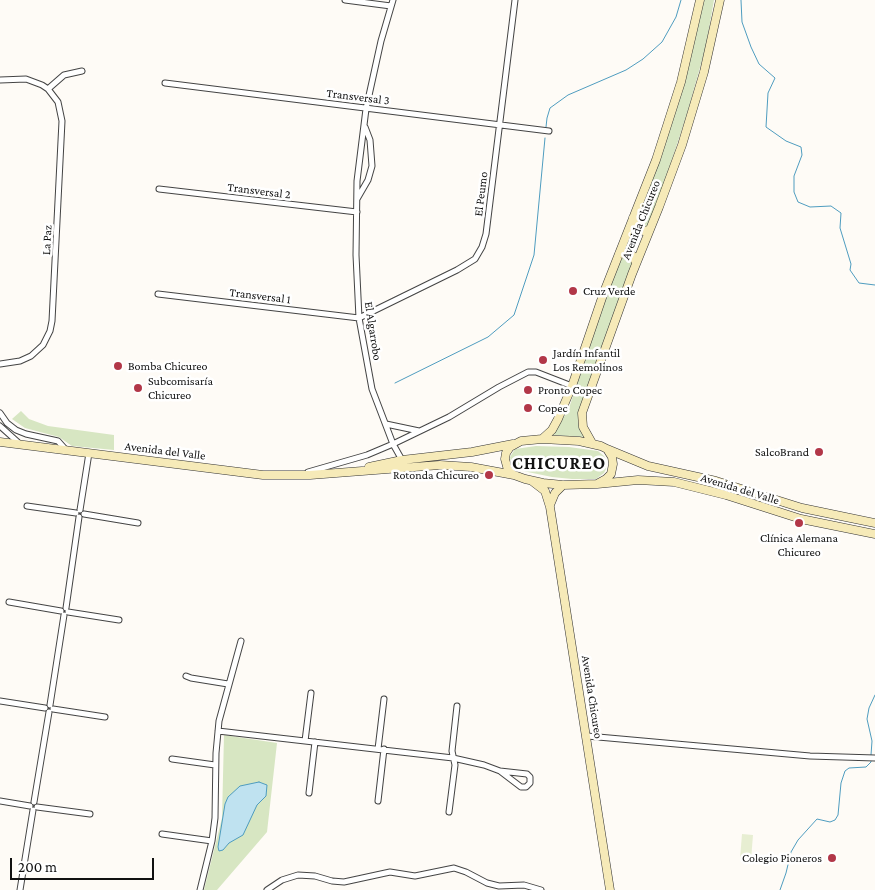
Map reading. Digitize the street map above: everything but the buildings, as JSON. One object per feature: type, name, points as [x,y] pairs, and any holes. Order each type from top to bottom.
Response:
[{"type":"main road","name":"Avenida Chicureo","points":[[542,439],[555,426],[572,386],[619,254],[656,160],[676,98],[700,0]]},
{"type":"main road","name":"Avenida Chicureo","points":[[592,443],[583,427],[582,413],[636,263],[670,178],[692,113],[708,55],[720,0]]},
{"type":"main road","points":[[633,218],[635,225],[639,229],[650,230]]},
{"type":"main road","points":[[619,254],[629,253],[633,256],[636,263]]},
{"type":"main road","name":"Avenida del Valle","points":[[327,474],[402,460],[472,452],[528,440],[570,440],[592,443],[648,466],[716,481],[802,508],[847,519],[875,523]]},
{"type":"main road","name":"Avenida del Valle","points":[[0,442],[245,473],[298,475],[453,466],[480,468],[532,481],[563,485],[585,486],[638,480],[674,482],[726,495],[801,519],[875,534]]},
{"type":"main road","points":[[514,444],[507,450],[505,459],[507,468],[514,475]]},
{"type":"main road","points":[[597,484],[609,477],[613,468],[612,457],[607,449]]},
{"type":"main road","name":"Avenida Chicureo","points":[[532,481],[544,491],[550,507],[610,890]]},
{"type":"main road","points":[[550,507],[555,493],[563,485]]},
{"type":"street","points":[[346,0],[392,3],[376,61],[366,109],[365,126],[370,140],[372,166],[368,180],[357,200]]},
{"type":"street","name":"El Peumo","points":[[359,318],[471,262],[478,255],[484,243],[515,0]]},
{"type":"street","points":[[0,80],[26,79],[48,89],[64,75],[82,71]]},
{"type":"street","name":"Transversal 3","points":[[165,83],[549,131]]},
{"type":"street","name":"La Paz","points":[[0,364],[20,361],[35,353],[46,341],[52,326],[62,121],[58,102],[48,89]]},
{"type":"street","name":"El Algarrobo","points":[[365,126],[358,162],[356,212],[359,318],[372,389],[393,444],[402,460]]},
{"type":"street","name":"Transversal 2","points":[[159,188],[356,212]]},
{"type":"street","name":"Transversal 1","points":[[158,294],[359,318]]},
{"type":"street","points":[[298,475],[367,455],[393,444],[450,417],[528,372],[536,372],[572,386]]},
{"type":"street","points":[[0,414],[16,430],[58,441],[67,450]]},
{"type":"street","points":[[386,424],[420,431]]},
{"type":"street","points":[[0,426],[20,444]]},
{"type":"street","points":[[20,890],[89,453]]},
{"type":"street","points":[[27,506],[138,522]]},
{"type":"street","points":[[9,602],[119,620]]},
{"type":"street","points":[[200,890],[212,841],[218,731],[228,684],[241,641]]},
{"type":"street","points":[[186,676],[228,684]]},
{"type":"street","points":[[305,741],[311,693]]},
{"type":"street","points":[[378,801],[384,700]]},
{"type":"street","points":[[0,701],[105,717]]},
{"type":"street","points":[[449,812],[455,765],[452,751],[457,706]]},
{"type":"street","points":[[218,731],[453,758],[484,765],[500,772],[520,787],[526,787],[530,783],[530,777],[527,774],[500,772]]},
{"type":"street","points":[[587,736],[810,756],[873,758]]},
{"type":"street","points":[[309,793],[315,742]]},
{"type":"street","points":[[172,758],[215,765]]},
{"type":"street","points":[[0,801],[90,814]]},
{"type":"street","points":[[162,834],[212,841]]},
{"type":"street","points":[[267,890],[282,880],[298,875],[315,876],[344,882],[390,872],[415,876],[454,868],[486,883],[499,886],[524,885],[541,890]]},
{"type":"green space","points":[[702,0],[714,0],[706,46],[687,114],[663,187],[647,226],[643,228],[639,226],[637,221],[675,113],[697,31]]},
{"type":"green space","points":[[623,255],[627,255],[633,261],[579,409],[578,422],[584,437],[551,435],[568,411],[609,289]]},
{"type":"green space","points":[[21,411],[29,419],[48,426],[114,435],[114,450],[72,446],[59,437],[25,428],[12,419]]},
{"type":"green space","points":[[536,446],[569,447],[598,451],[606,460],[606,469],[596,479],[572,479],[523,471],[511,463],[510,457],[515,449]]},
{"type":"green space","points":[[224,735],[277,743],[267,832],[217,890],[204,890],[222,818]]},
{"type":"green space","points":[[742,834],[753,835],[751,860],[740,859]]},
{"type":"water","points":[[259,782],[267,785],[266,796],[257,805],[243,835],[219,851],[225,804],[228,797],[240,786]]},
{"type":"waterway","points":[[546,127],[550,108],[568,95],[626,70],[643,59],[662,42],[676,17],[681,0]]},
{"type":"waterway","points":[[741,0],[742,22],[751,47],[759,64],[775,78],[768,93],[766,127],[786,141],[801,147],[802,155],[794,176],[794,192],[798,202],[810,207],[831,206],[841,213],[840,228],[851,264],[850,270],[859,283],[875,285]]},
{"type":"waterway","points":[[395,383],[488,337],[514,315],[534,255],[545,138]]},
{"type":"waterway","points":[[871,755],[872,741],[867,719],[869,708],[875,695]]},
{"type":"waterway","points":[[780,890],[791,852],[798,840],[817,819],[830,822],[835,820],[838,815],[841,783],[845,771],[849,768],[866,767],[871,762],[871,759]]},
{"type":"place","name":"Cruz Verde","points":[[573,291]]},
{"type":"place","name":"Jardín Infantil Los Remolinos","points":[[543,360]]},
{"type":"place","name":"Bomba Chicureo","points":[[118,366]]},
{"type":"place","name":"Subcomisaría Chicureo","points":[[138,388]]},
{"type":"place","name":"Pronto Copec","points":[[528,390]]},
{"type":"place","name":"Copec","points":[[528,408]]},
{"type":"place","name":"SalcoBrand","points":[[819,452]]},
{"type":"place","name":"Rotonda Chicureo","points":[[489,475]]},
{"type":"place","name":"Clínica Alemana Chicureo","points":[[799,523]]},
{"type":"place","name":"Colegio Pioneros","points":[[832,858]]},
{"type":"district","name":"CHICUREO","points":[[559,463]]}]
